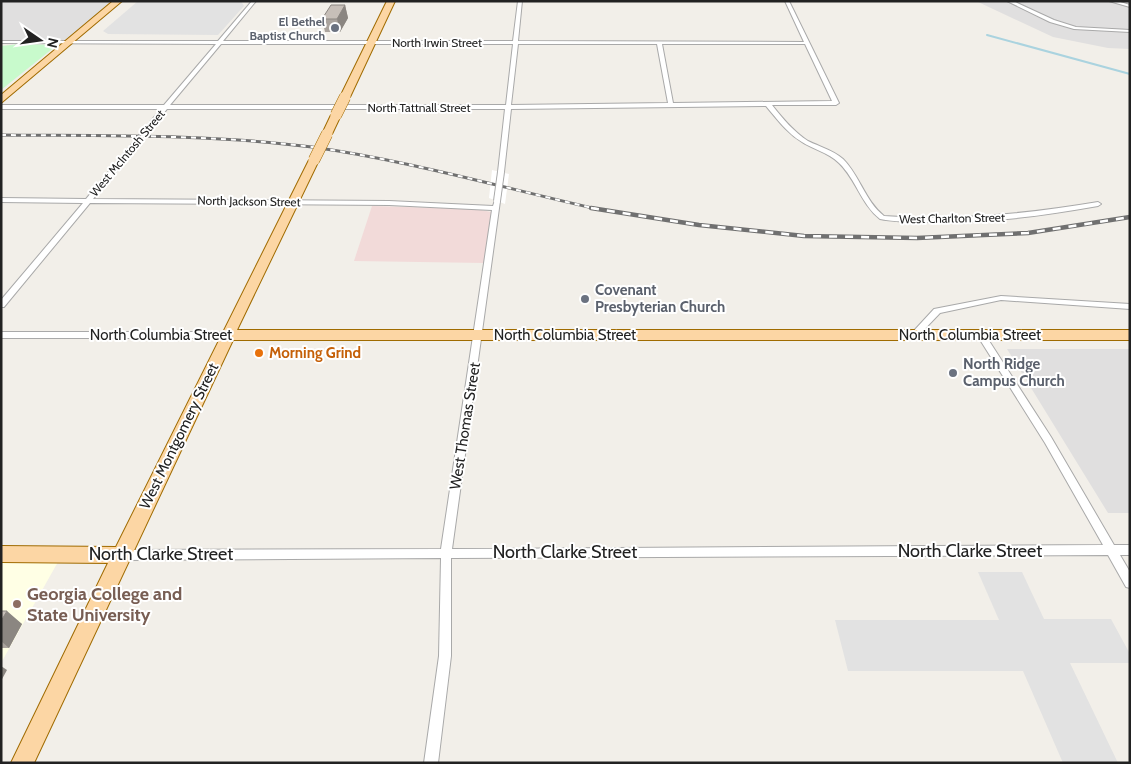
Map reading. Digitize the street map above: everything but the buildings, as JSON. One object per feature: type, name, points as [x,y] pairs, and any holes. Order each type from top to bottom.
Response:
[{"type":"main road","points":[[1,100],[118,1]]},
{"type":"main road","name":"West Montgomery Street","points":[[22,763],[121,555],[391,1]]},
{"type":"main road","name":"North Columbia Street","points":[[229,335],[1130,335]]},
{"type":"main road","name":"North Clarke Street","points":[[1,554],[121,555]]},
{"type":"street","name":"West McIntosh Street","points":[[1,305],[254,1]]},
{"type":"street","name":"West Thomas Street","points":[[431,763],[445,656],[446,553],[497,204],[520,1]]},
{"type":"street","points":[[787,1],[805,42]]},
{"type":"street","points":[[1009,1],[1070,27],[1102,31],[1130,31]]},
{"type":"street","points":[[1111,1],[1130,6]]},
{"type":"street","name":"North Irwin Street","points":[[1,42],[805,42]]},
{"type":"street","points":[[659,42],[671,106]]},
{"type":"street","name":"North Tattnall Street","points":[[1,107],[508,107],[836,103],[805,42]]},
{"type":"street","name":"West Charlton Street","points":[[768,104],[800,137],[809,144],[827,149],[846,166],[857,182],[872,212],[882,218],[980,220],[1032,215],[1098,204]]},
{"type":"street","name":"North Jackson Street","points":[[1,200],[497,204]]},
{"type":"street","points":[[914,335],[937,311],[1001,298],[1130,307]]},
{"type":"street","name":"North Columbia Street","points":[[1,335],[229,335]]},
{"type":"street","points":[[981,335],[1048,440],[1130,583]]},
{"type":"street","name":"North Clarke Street","points":[[121,555],[1130,550]]},
{"type":"shaded area","points":[[1,1],[118,1],[69,42],[1,42]]},
{"type":"shaded area","points":[[138,1],[241,1],[244,6],[218,35],[108,34],[103,31]]},
{"type":"shaded area","points":[[976,1],[1130,1],[1130,49],[1108,48],[1053,37]]},
{"type":"shaded area","points":[[372,206],[476,209],[491,212],[484,263],[354,261]]},
{"type":"shaded area","points":[[1007,349],[1130,349],[1130,513],[1108,513]]},
{"type":"shaded area","name":"Georgia College and State University","points":[[1,546],[67,546],[1,663]]},
{"type":"shaded area","points":[[978,572],[1022,572],[1044,619],[1111,619],[1130,654],[1130,663],[1070,663],[1118,763],[1063,763],[1023,671],[848,671],[835,620],[999,620]]},
{"type":"green space","points":[[20,44],[57,45],[1,90],[1,46]]},
{"type":"pier","points":[[492,170],[509,174],[505,204],[489,198]]},
{"type":"waterway","points":[[987,35],[1130,74]]},
{"type":"railway","points":[[1,135],[195,138],[312,147],[383,159],[596,209]]},
{"type":"railway","points":[[591,208],[596,209]]},
{"type":"railway","points":[[596,209],[699,225],[804,236],[917,238],[1028,233],[1130,217]]},
{"type":"place","name":"El Bethel Baptist Church","points":[[335,28]]},
{"type":"place","name":"Covenant Presbyterian Church","points":[[585,299]]},
{"type":"place","name":"Morning Grind","points":[[259,353]]},
{"type":"place","name":"North Ridge Campus Church","points":[[953,373]]},
{"type":"place","name":"Georgia College and State University","points":[[17,604]]}]
